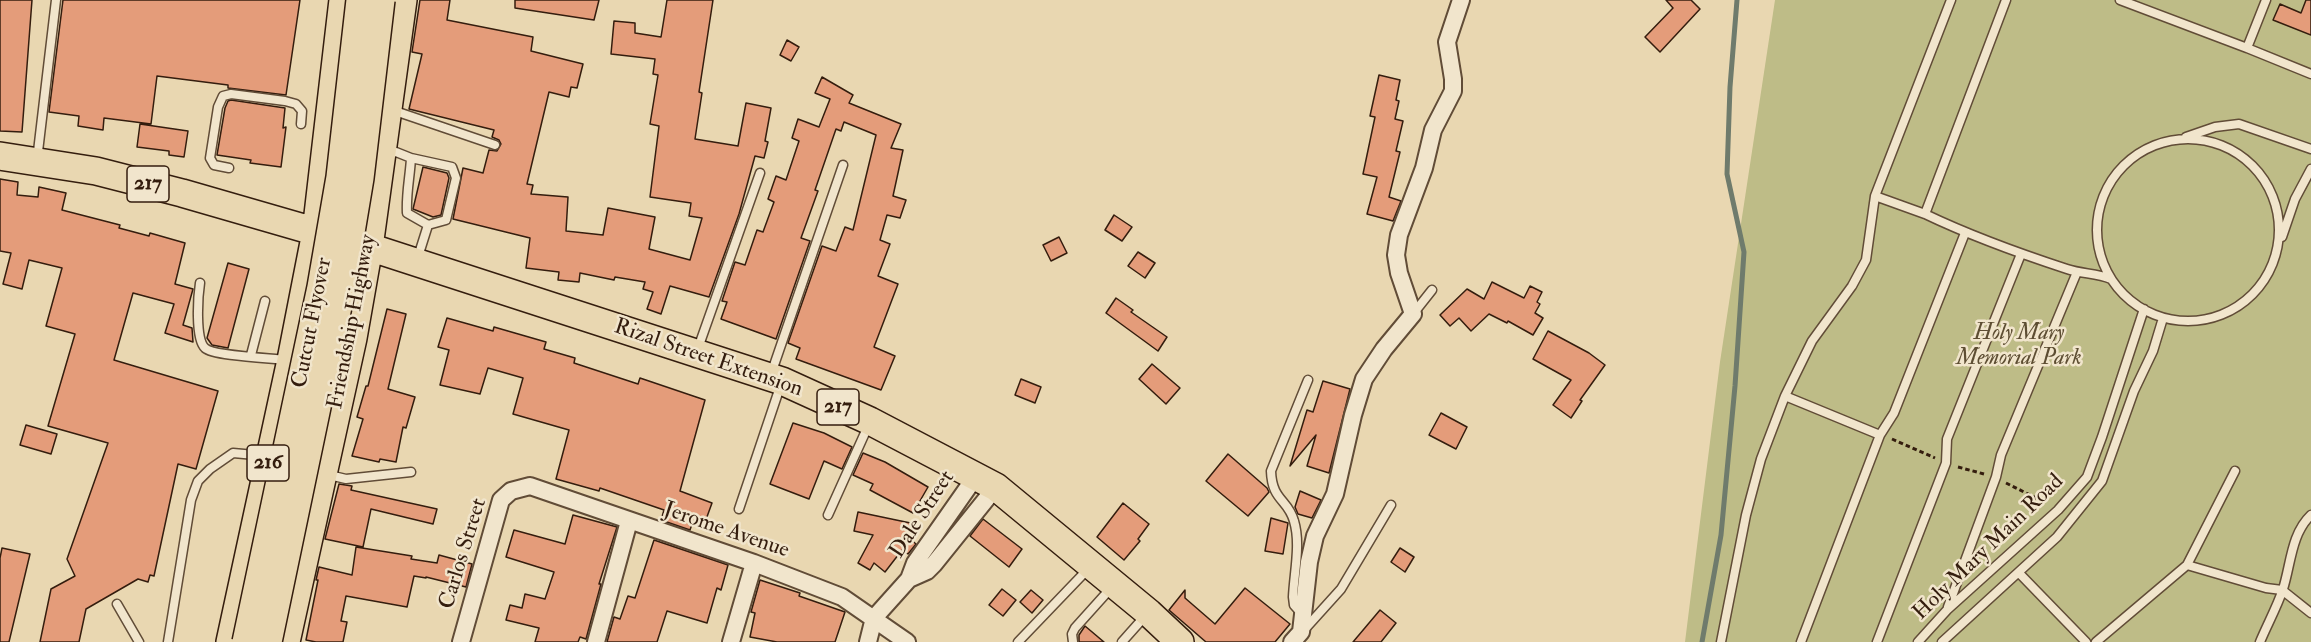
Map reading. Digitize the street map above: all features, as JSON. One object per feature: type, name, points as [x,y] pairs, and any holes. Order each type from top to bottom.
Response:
[{"type":"main road","name":"216","points":[[230,642],[291,360],[316,232],[343,0]]},
{"type":"main road","name":"Cutcut Flyover","points":[[246,642],[321,287],[340,177],[360,0]]},
{"type":"main road","name":"Cutcut Flyover","points":[[268,642],[341,292],[360,178],[381,0]]},
{"type":"main road","name":"Friendship Highway","points":[[286,642],[369,247],[403,0]]},
{"type":"main road","points":[[334,91],[341,100],[354,107],[364,108],[390,103]]},
{"type":"main road","name":"217","points":[[0,156],[96,171],[316,232]]},
{"type":"main road","points":[[306,284],[279,222],[308,202],[317,192],[322,180]]},
{"type":"main road","name":"Rizal Street Extension","points":[[316,232],[697,352],[776,379],[870,421],[986,482],[1149,613],[1180,642]]},
{"type":"main road","points":[[359,301],[371,286],[411,261]]},
{"type":"street","points":[[1299,630],[1315,536],[1335,494],[1353,415],[1364,379],[1384,349],[1413,314],[1399,273],[1397,245],[1424,168],[1432,130],[1453,91],[1454,79],[1447,42],[1461,0]]},
{"type":"street","name":"Dale Street","points":[[868,642],[874,618],[909,579],[915,563],[954,508],[986,482]]},
{"type":"street","name":"Dale Street","points":[[909,579],[927,571],[969,520],[986,482]]},
{"type":"street","name":"Jerome Avenue","points":[[520,487],[540,488],[754,563],[842,597],[907,642]]},
{"type":"street","name":"Carlos Street","points":[[461,642],[501,500],[520,487]]},
{"type":"street","points":[[954,508],[969,520]]},
{"type":"street","points":[[596,642],[629,521]]},
{"type":"street","points":[[731,642],[754,563]]},
{"type":"lane","points":[[37,160],[56,0]]},
{"type":"lane","points":[[1720,642],[1746,515],[1761,459],[1785,396],[1812,341],[1852,286],[1866,260],[1875,196],[1951,0]]},
{"type":"lane","points":[[1925,214],[2006,0]]},
{"type":"lane","points":[[2120,0],[2309,73],[2311,63]]},
{"type":"lane","points":[[2247,48],[2266,0]]},
{"type":"lane","points":[[229,168],[214,165],[210,158],[218,107],[223,96],[231,94],[291,102],[302,111],[301,124]]},
{"type":"lane","points":[[390,103],[495,146]]},
{"type":"lane","points":[[2311,149],[2239,124],[2215,127],[2158,144],[2137,154],[2119,170],[2106,189],[2098,212],[2097,235],[2102,258],[2112,279],[2122,293],[2144,309],[2163,318],[2187,321],[2210,319],[2232,310],[2251,296],[2266,278],[2276,256],[2295,199],[2311,169]]},
{"type":"lane","points":[[2181,139],[2204,140],[2226,147],[2248,162],[2265,181],[2275,205],[2279,230],[2276,256]]},
{"type":"lane","points":[[383,156],[396,152],[411,158],[452,167],[456,178],[446,220],[428,225],[407,213],[407,184],[411,173],[411,158]]},
{"type":"lane","points":[[739,509],[776,379],[843,165]]},
{"type":"lane","points":[[697,352],[760,173]]},
{"type":"lane","points":[[1875,196],[2021,254],[2077,272],[2102,275],[2112,279]]},
{"type":"lane","points":[[411,261],[428,225]]},
{"type":"lane","points":[[1801,642],[1880,435],[1894,412],[1965,233]]},
{"type":"lane","points":[[1877,642],[1946,463],[1947,440],[2021,254]]},
{"type":"lane","points":[[1947,610],[1996,477],[2001,455],[2077,272]]},
{"type":"lane","points":[[200,283],[197,303],[203,346],[213,352],[228,356],[251,355],[291,360]]},
{"type":"lane","points":[[1413,314],[1432,290]]},
{"type":"lane","points":[[251,355],[265,301]]},
{"type":"lane","name":"Holy Mary Main Road","points":[[1918,642],[1947,610],[2058,510],[2087,477],[2144,309]]},
{"type":"lane","name":"Holy Mary Main Road","points":[[1942,642],[2057,537],[2102,482],[2163,318]]},
{"type":"lane","points":[[1299,630],[1293,597],[1297,542],[1294,521],[1288,509],[1278,499],[1272,484],[1271,471],[1308,380]]},
{"type":"lane","points":[[1785,396],[1880,435]]},
{"type":"lane","points":[[828,515],[870,421]]},
{"type":"lane","points":[[168,642],[188,518],[198,481],[210,469],[233,453],[255,455],[270,452]]},
{"type":"lane","points":[[2101,641],[2187,565],[2235,471]]},
{"type":"lane","points":[[322,473],[346,479],[411,472]]},
{"type":"lane","points":[[1299,630],[1341,589],[1391,505]]},
{"type":"lane","points":[[2260,642],[2282,590],[2297,534],[2302,523],[2311,515]]},
{"type":"lane","points":[[2187,565],[2266,588],[2282,590],[2311,614]]},
{"type":"lane","points":[[1018,642],[1092,566]]},
{"type":"lane","points":[[2019,573],[2086,642]]},
{"type":"lane","points":[[1073,642],[1072,634],[1075,628],[1113,585]]},
{"type":"lane","points":[[117,604],[139,642]]},
{"type":"lane","points":[[1122,642],[1149,613]]},
{"type":"path","points":[[1880,435],[1946,463],[1996,477],[2058,510]]},
{"type":"green space","name":"Holy Mary Memorial Park","points":[[1775,0],[2311,0],[2311,642],[1685,642],[1720,362]]},
{"type":"building","points":[[0,0],[32,0],[22,132],[0,131]]},
{"type":"building","points":[[63,0],[300,0],[286,95],[157,76],[151,124],[104,118],[103,130],[78,126],[79,116],[49,112]]},
{"type":"building","points":[[420,0],[450,0],[447,20],[533,37],[531,51],[583,64],[577,88],[571,87],[569,97],[549,92],[527,184],[533,185],[531,194],[568,197],[566,231],[603,235],[608,208],[655,217],[649,249],[690,260],[702,218],[689,216],[691,203],[650,197],[659,126],[650,124],[658,75],[653,74],[655,59],[611,54],[614,21],[635,23],[635,33],[661,37],[667,0],[713,0],[699,92],[702,93],[695,139],[738,146],[746,103],[771,108],[764,158],[755,156],[739,214],[709,297],[670,286],[661,314],[647,309],[653,292],[643,289],[645,282],[615,277],[614,280],[580,273],[579,282],[558,280],[559,272],[526,268],[530,238],[453,219],[463,168],[483,173],[489,150],[497,151],[501,144],[499,140],[492,137],[494,130],[409,109],[422,54],[412,52]]},
{"type":"building","points":[[515,0],[599,0],[594,20],[515,8]]},
{"type":"building","points":[[1666,0],[1691,0],[1700,9],[1660,52],[1645,37],[1673,8]]},
{"type":"building","points":[[2306,0],[2311,0],[2311,35],[2273,20],[2280,4],[2301,13]]},
{"type":"building","points":[[787,40],[799,47],[791,61],[780,55]]},
{"type":"building","points":[[1379,75],[1400,80],[1395,119],[1403,121],[1396,151],[1400,152],[1389,197],[1401,201],[1393,221],[1367,214],[1377,177],[1363,174],[1375,117],[1370,116]]},
{"type":"building","points":[[822,77],[853,95],[849,103],[901,124],[891,148],[903,150],[893,196],[906,200],[900,218],[887,215],[880,240],[890,244],[878,276],[898,284],[874,347],[895,356],[881,390],[796,359],[800,348],[788,343],[822,246],[836,251],[845,227],[853,230],[876,135],[844,122],[841,131],[836,129],[815,190],[818,191],[801,238],[810,241],[776,339],[721,319],[727,302],[722,301],[735,262],[745,265],[757,230],[763,232],[774,202],[768,199],[776,176],[786,180],[799,141],[792,138],[798,119],[819,127],[830,99],[815,93]]},
{"type":"building","points":[[231,100],[285,108],[283,128],[286,127],[281,167],[217,155],[225,108]]},
{"type":"building","points":[[140,124],[188,131],[184,157],[169,155],[169,151],[137,147]]},
{"type":"building","points":[[423,167],[447,173],[449,178],[441,215],[433,217],[413,209]]},
{"type":"building","points":[[0,179],[18,182],[17,195],[38,197],[39,187],[66,193],[62,210],[120,225],[119,228],[149,236],[150,233],[185,243],[175,284],[193,289],[183,325],[192,328],[193,342],[165,333],[174,304],[133,293],[114,360],[218,391],[196,469],[178,464],[154,576],[150,575],[148,582],[138,579],[86,609],[79,642],[40,642],[51,589],[75,576],[67,559],[108,443],[48,426],[75,334],[46,326],[62,268],[29,260],[22,289],[3,284],[11,253],[0,251]]},
{"type":"building","points":[[1114,215],[1132,227],[1122,241],[1105,230]]},
{"type":"building","points":[[1059,237],[1067,253],[1051,261],[1043,245]]},
{"type":"building","points":[[1138,252],[1155,263],[1145,278],[1128,266]]},
{"type":"building","points":[[228,263],[249,269],[228,348],[212,345],[207,338]]},
{"type":"building","points":[[1492,282],[1524,298],[1530,286],[1542,292],[1537,302],[1540,304],[1535,313],[1543,318],[1533,335],[1508,321],[1507,323],[1489,314],[1471,331],[1459,318],[1450,326],[1440,315],[1467,289],[1484,299]]},
{"type":"building","points":[[1116,298],[1133,310],[1131,312],[1167,337],[1158,351],[1106,313]]},
{"type":"building","points":[[387,309],[406,314],[388,389],[415,397],[406,428],[403,427],[396,462],[380,459],[379,462],[352,456],[363,419],[357,417],[366,386],[368,386]]},
{"type":"building","points":[[447,318],[493,331],[494,327],[546,342],[544,349],[575,358],[574,363],[638,384],[640,378],[705,400],[680,491],[712,503],[704,525],[693,521],[690,530],[661,520],[664,510],[600,488],[599,491],[556,479],[569,430],[513,414],[523,378],[488,368],[480,394],[440,385],[449,350],[438,347]]},
{"type":"building","points":[[1548,331],[1589,353],[1605,365],[1580,400],[1582,401],[1571,418],[1553,405],[1571,380],[1533,359]]},
{"type":"building","points":[[1152,364],[1180,388],[1166,404],[1139,379]]},
{"type":"building","points":[[1021,379],[1041,387],[1035,403],[1015,395]]},
{"type":"building","points":[[1323,381],[1350,389],[1329,473],[1307,466],[1316,435],[1290,466],[1307,410],[1313,412]]},
{"type":"building","points":[[1441,413],[1467,427],[1456,449],[1429,435]]},
{"type":"building","points":[[793,423],[824,433],[852,447],[842,469],[824,461],[809,499],[770,484]]},
{"type":"building","points":[[26,425],[57,434],[51,454],[20,445]]},
{"type":"building","points":[[863,453],[885,462],[928,487],[913,513],[870,490],[873,484],[853,475]]},
{"type":"building","points":[[1228,454],[1269,492],[1248,516],[1206,481]]},
{"type":"building","points":[[339,484],[352,486],[351,490],[437,509],[433,524],[371,509],[363,547],[325,539]]},
{"type":"building","points":[[1300,491],[1321,500],[1312,518],[1298,514],[1295,507]]},
{"type":"building","points":[[1123,503],[1149,524],[1138,539],[1140,541],[1124,560],[1097,537]]},
{"type":"building","points":[[858,512],[920,525],[910,539],[916,544],[908,554],[902,550],[885,572],[874,563],[870,570],[858,563],[873,535],[854,531]]},
{"type":"building","points":[[573,515],[617,527],[599,584],[601,584],[586,639],[580,637],[578,642],[535,642],[539,628],[506,620],[510,605],[522,608],[525,594],[545,599],[554,572],[506,557],[514,530],[565,544]]},
{"type":"building","points":[[1271,518],[1288,523],[1283,554],[1265,551]]},
{"type":"building","points":[[983,519],[1022,549],[1009,567],[970,536]]},
{"type":"building","points":[[654,540],[728,565],[721,590],[717,588],[707,623],[667,611],[657,642],[607,642],[614,617],[620,619],[628,596],[635,598]]},
{"type":"building","points":[[356,547],[412,556],[411,559],[437,563],[439,555],[472,564],[466,587],[414,576],[407,607],[346,596],[341,621],[347,622],[343,642],[306,640],[319,567],[352,575]]},
{"type":"building","points":[[2,548],[30,554],[9,642],[0,642]]},
{"type":"building","points":[[1400,548],[1414,557],[1405,572],[1391,562]]},
{"type":"building","points":[[760,580],[800,593],[799,596],[845,612],[835,642],[777,642],[750,637],[755,613],[751,612]]},
{"type":"building","points":[[1245,588],[1290,624],[1275,642],[1206,642],[1169,610],[1185,590],[1185,598],[1215,624]]},
{"type":"building","points":[[1002,589],[1016,600],[1003,616],[989,605]]},
{"type":"building","points":[[1031,590],[1043,600],[1032,613],[1020,602]]},
{"type":"building","points":[[1380,610],[1396,623],[1381,642],[1353,642]]},
{"type":"building","points":[[1085,626],[1104,642],[1079,642],[1079,635]]},
{"type":"waterway","points":[[1702,642],[1721,535],[1735,386],[1744,252],[1727,174],[1730,87],[1737,0]]}]
